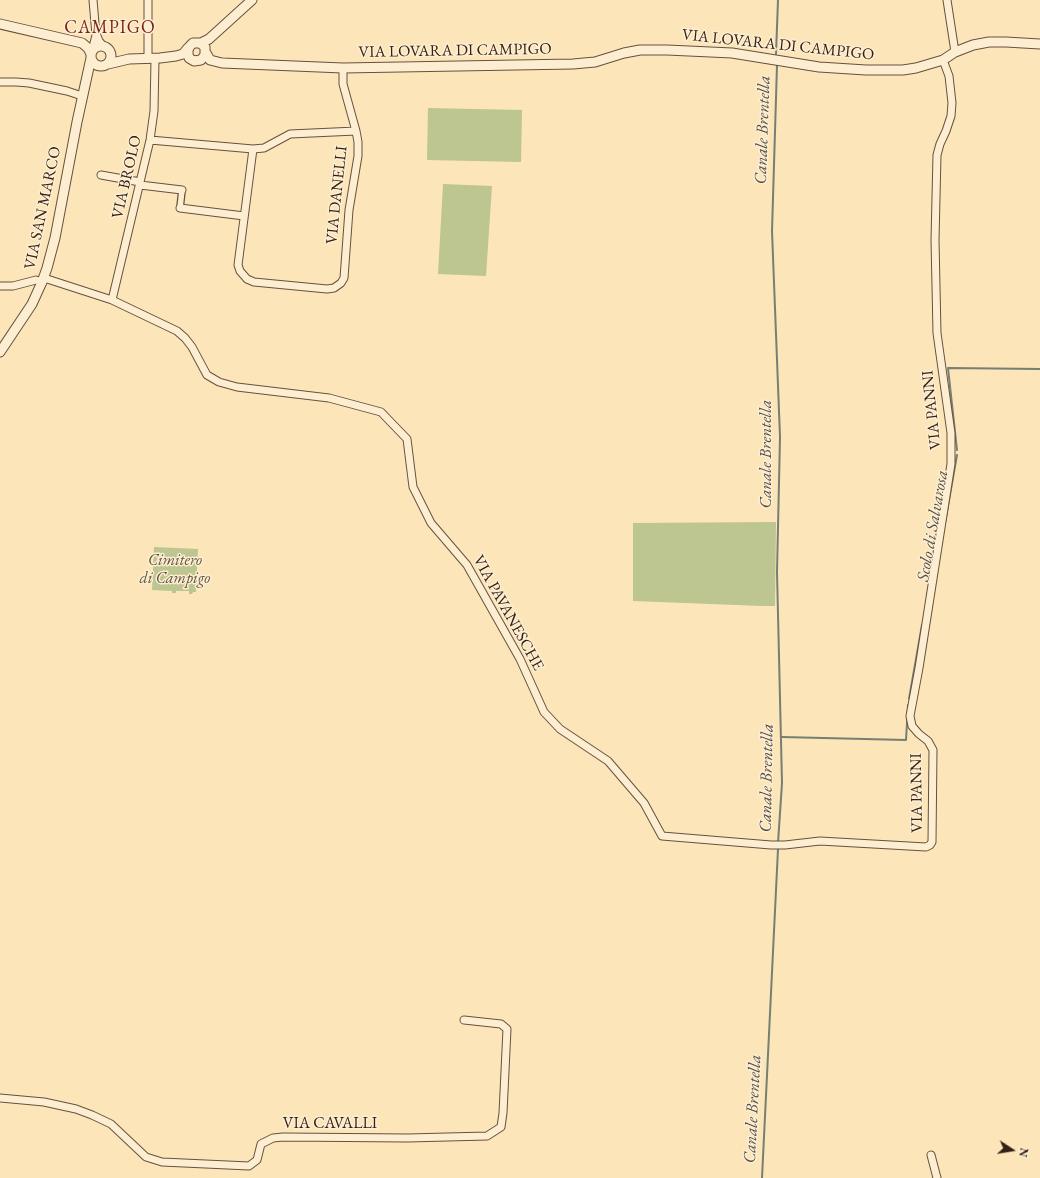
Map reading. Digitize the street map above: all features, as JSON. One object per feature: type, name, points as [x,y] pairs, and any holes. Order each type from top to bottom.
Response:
[{"type":"street","points":[[93,0],[97,50]]},
{"type":"street","name":"VIA BROLO","points":[[112,300],[150,140],[154,111],[154,59],[148,0]]},
{"type":"street","points":[[204,49],[193,43],[188,48],[188,56],[196,61],[202,59],[206,41],[252,0]]},
{"type":"street","points":[[947,0],[955,52]]},
{"type":"street","points":[[0,24],[82,43],[88,48],[97,50],[111,58],[105,65],[96,66],[92,61],[97,50],[99,41],[96,31]]},
{"type":"street","name":"VIA LOVARA DI CAMPIGO","points":[[105,65],[132,59],[196,61],[212,64],[222,63],[343,68],[574,64],[595,62],[624,53],[640,50],[655,50],[732,52],[819,67],[866,70],[903,70],[916,68],[943,60],[955,52],[973,45],[989,42],[1040,44]]},
{"type":"street","name":"VIA LOVARA DI CAMPIGO","points":[[154,59],[180,55],[188,48]]},
{"type":"street","name":"VIA LOVARA DI CAMPIGO","points":[[204,49],[210,60],[222,63]]},
{"type":"street","name":"VIA LOVARA DI CAMPIGO","points":[[97,50],[132,59]]},
{"type":"street","name":"VIA SAN MARCO","points":[[0,352],[25,315],[43,280],[53,244],[82,96],[97,50]]},
{"type":"street","name":"VIA PANNI","points":[[930,845],[932,842],[933,750],[928,741],[918,734],[912,726],[910,716],[951,464],[951,433],[937,333],[935,255],[937,155],[951,116],[952,103],[949,76],[943,60]]},
{"type":"street","name":"VIA SAN MARCO","points":[[86,84],[92,75],[105,65]]},
{"type":"street","name":"VIA DANELLI","points":[[244,216],[238,265],[240,271],[247,280],[331,289],[337,286],[344,278],[349,210],[358,156],[358,142],[343,84],[343,68]]},
{"type":"street","points":[[0,82],[29,83],[82,96]]},
{"type":"street","points":[[150,140],[253,149],[264,148],[290,134],[356,131]]},
{"type":"street","points":[[101,175],[140,184],[182,190],[180,208],[244,216],[253,149]]},
{"type":"street","points":[[0,286],[13,286],[36,280],[43,280]]},
{"type":"street","name":"VIA PAVANESCHE","points":[[43,280],[112,300],[177,331],[192,347],[207,375],[219,382],[237,386],[329,398],[381,412],[407,439],[413,487],[431,523],[468,565],[520,659],[544,712],[560,729],[608,761],[644,803],[662,836],[785,845],[820,841],[926,847],[930,845]]},
{"type":"street","name":"VIA CAVALLI","points":[[0,1098],[44,1102],[76,1109],[92,1115],[111,1124],[146,1157],[162,1162],[250,1166],[258,1160],[261,1144],[273,1138],[283,1137],[408,1138],[487,1136],[501,1127],[507,1029],[500,1024],[464,1020]]},
{"type":"street","points":[[931,1155],[937,1178]]},
{"type":"green space","points":[[428,108],[522,110],[521,162],[427,160]]},
{"type":"green space","points":[[443,184],[492,186],[486,276],[438,274]]},
{"type":"green space","points":[[776,522],[775,606],[633,601],[633,523]]},
{"type":"green space","name":"Cimitero di Campigo","points":[[154,547],[198,549],[196,592],[189,594],[189,591],[176,591],[176,593],[172,593],[172,591],[152,590]]},
{"type":"waterway","name":"Canale Brentella","points":[[776,54],[778,0]]},
{"type":"waterway","name":"Canale Brentella","points":[[777,65],[772,231],[780,437],[777,572],[782,783],[778,843]]},
{"type":"waterway","name":"Scolo di Salvarosa","points":[[957,450],[948,368],[1040,369]]},
{"type":"waterway","name":"Scolo di Salvarosa","points":[[945,523],[957,455]]},
{"type":"waterway","name":"Scolo di Salvarosa","points":[[909,699],[922,625]]},
{"type":"waterway","name":"Scolo di Salvarosa","points":[[782,737],[906,740],[908,705]]},
{"type":"waterway","name":"Canale Brentella","points":[[762,1178],[778,849]]},
{"type":"district","name":"CAMPIGO","points":[[110,28]]}]
